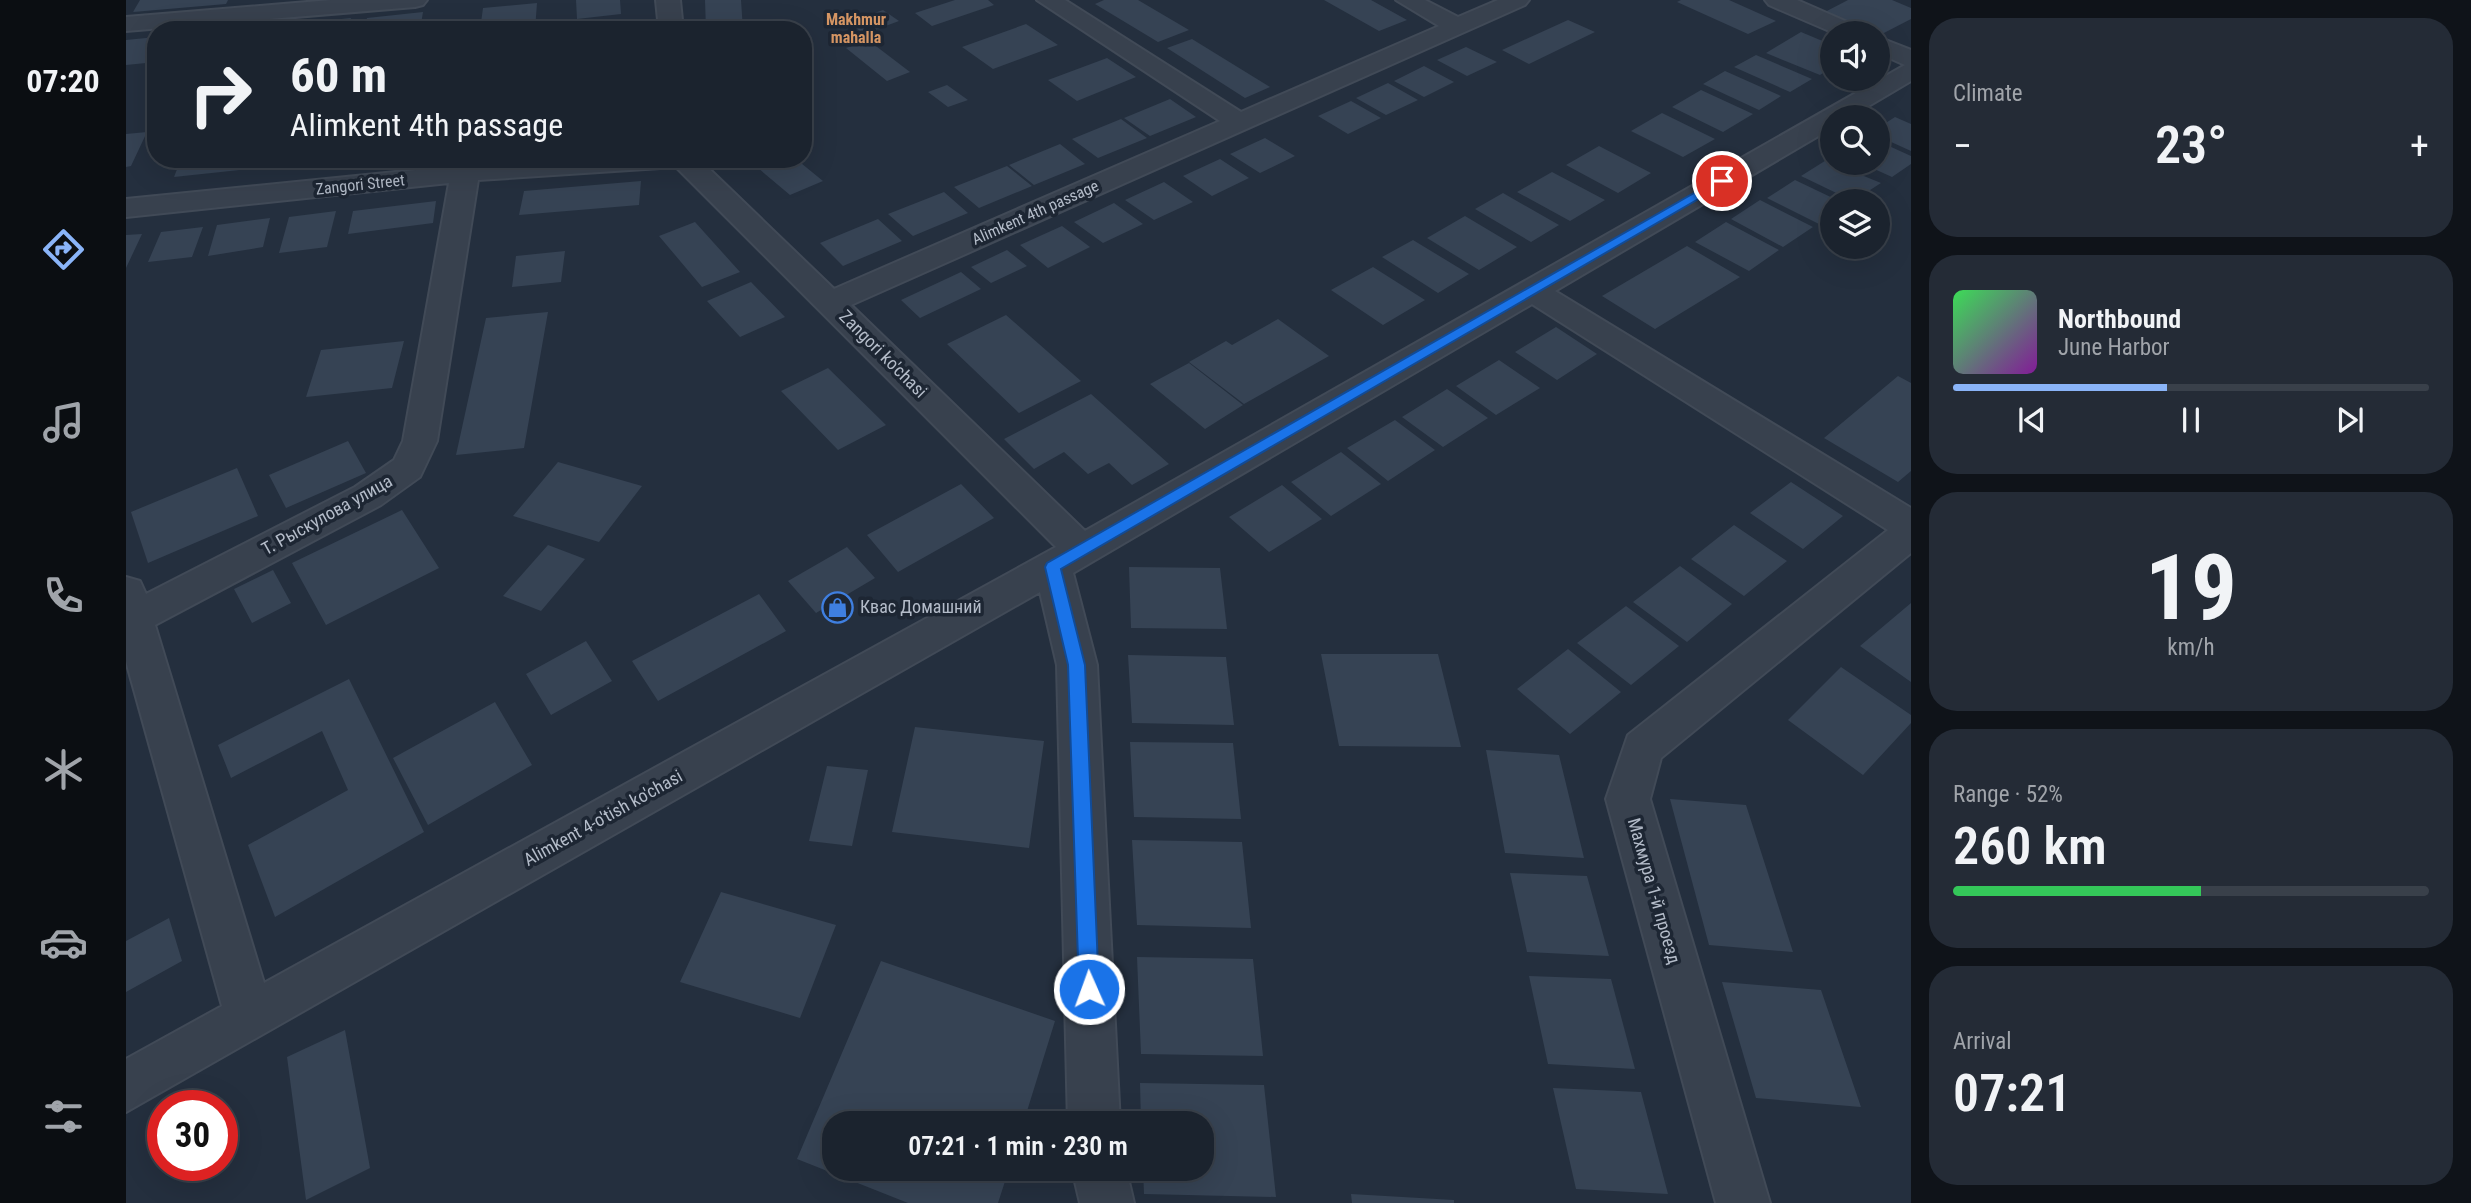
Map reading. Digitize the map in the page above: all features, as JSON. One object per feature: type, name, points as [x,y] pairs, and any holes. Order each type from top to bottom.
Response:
[{"type":"street","points":[[160,21],[415,0]]},
{"type":"street","points":[[668,0],[670,21]]},
{"type":"street","points":[[1049,0],[1239,122]]},
{"type":"street","points":[[1408,0],[1457,26]]},
{"type":"street","name":"Alimkent 4th passage","points":[[831,302],[1517,0]]},
{"type":"street","points":[[1777,0],[1825,21]]},
{"type":"street","points":[[126,24],[147,22]]},
{"type":"street","points":[[1890,49],[1911,59]]},
{"type":"street","points":[[1094,1111],[1077,665],[1067,559],[1911,71]]},
{"type":"street","name":"Zangori Street","points":[[126,208],[465,173],[541,168]]},
{"type":"street","name":"Zangori ko'chasi","points":[[692,168],[831,302],[1067,559]]},
{"type":"street","name":"Т. Рыскулова улица","points":[[129,611],[368,496],[408,468],[420,441],[465,173]]},
{"type":"street","points":[[1533,291],[1911,526]]},
{"type":"street","name":"Махмура 1-й проезд","points":[[1742,1203],[1628,799],[1643,748],[1911,532]]},
{"type":"street","name":"Alimkent 4-o'tish ko'chasi","points":[[126,1087],[1067,559]]},
{"type":"street","points":[[129,611],[249,1016]]},
{"type":"street","points":[[1102,1181],[1107,1203]]},
{"type":"building","points":[[140,0],[228,0],[226,4],[133,12]]},
{"type":"building","points":[[576,0],[620,0],[621,14],[577,19]]},
{"type":"building","points":[[705,0],[741,0],[742,21],[706,21]]},
{"type":"building","points":[[955,0],[988,0],[994,5],[932,26],[915,13]]},
{"type":"building","points":[[1104,0],[1138,0],[1189,30],[1158,42],[1095,4]]},
{"type":"building","points":[[1324,0],[1371,0],[1407,20],[1379,31]]},
{"type":"building","points":[[1729,0],[1776,21],[1748,34],[1677,2]]},
{"type":"building","points":[[1848,0],[1892,0],[1911,8],[1911,19],[1890,30],[1890,21],[1847,21],[1825,12]]},
{"type":"building","points":[[537,3],[536,21],[481,21],[483,8]]},
{"type":"building","points":[[883,10],[899,21],[864,34],[848,22]]},
{"type":"building","points":[[423,12],[422,21],[366,21],[367,18]]},
{"type":"building","points":[[351,18],[350,21],[322,21]]},
{"type":"building","points":[[1568,20],[1595,32],[1529,64],[1502,50]]},
{"type":"building","points":[[1026,24],[1058,45],[993,69],[962,47]]},
{"type":"building","points":[[1801,32],[1820,40],[1820,75],[1766,53]]},
{"type":"building","points":[[147,38],[147,63],[126,65],[126,40]]},
{"type":"building","points":[[1192,39],[1270,87],[1245,98],[1167,48]]},
{"type":"building","points":[[868,40],[910,72],[887,81],[846,48]]},
{"type":"building","points":[[1466,47],[1497,62],[1467,76],[1437,60]]},
{"type":"building","points":[[1756,55],[1812,79],[1790,92],[1734,67]]},
{"type":"building","points":[[1107,58],[1136,77],[1077,101],[1048,80]]},
{"type":"building","points":[[1424,66],[1454,82],[1424,97],[1394,81]]},
{"type":"building","points":[[1725,71],[1781,96],[1759,110],[1703,84]]},
{"type":"building","points":[[1388,83],[1418,100],[1386,115],[1356,98]]},
{"type":"building","points":[[947,85],[968,100],[948,107],[928,92]]},
{"type":"building","points":[[1701,90],[1753,114],[1723,132],[1672,107]]},
{"type":"building","points":[[1170,99],[1196,117],[1150,136],[1124,118]]},
{"type":"building","points":[[1351,101],[1381,118],[1348,134],[1318,116]]},
{"type":"building","points":[[1662,113],[1715,139],[1683,157],[1631,131]]},
{"type":"building","points":[[1895,117],[1911,124],[1911,151],[1890,141],[1890,120]]},
{"type":"building","points":[[1121,119],[1147,138],[1098,158],[1072,139]]},
{"type":"building","points":[[147,132],[131,166],[126,167],[126,134]]},
{"type":"building","points":[[1265,138],[1295,156],[1260,173],[1230,154]]},
{"type":"building","points":[[1060,144],[1085,164],[1034,185],[1009,165]]},
{"type":"building","points":[[1599,146],[1651,173],[1618,193],[1566,165]]},
{"type":"building","points":[[1890,146],[1911,156],[1911,164],[1892,177],[1888,175],[1890,175]]},
{"type":"building","points":[[1220,159],[1249,178],[1212,196],[1183,176]]},
{"type":"building","points":[[1820,164],[1820,175],[1861,175],[1881,183],[1872,189],[1828,189],[1801,176]]},
{"type":"building","points":[[1007,166],[1032,186],[979,208],[954,187]]},
{"type":"building","points":[[178,168],[249,168],[249,169],[174,177]]},
{"type":"building","points":[[758,168],[807,168],[823,181],[790,195]]},
{"type":"building","points":[[1552,172],[1605,200],[1570,221],[1517,192]]},
{"type":"building","points":[[1795,180],[1820,192],[1820,223],[1819,224],[1767,198]]},
{"type":"building","points":[[641,181],[639,205],[519,215],[524,191]]},
{"type":"building","points":[[1164,182],[1193,202],[1154,220],[1125,200]]},
{"type":"building","points":[[944,192],[968,213],[913,236],[888,214]]},
{"type":"building","points":[[1503,193],[1559,225],[1531,242],[1475,209]]},
{"type":"building","points":[[1760,200],[1813,227],[1783,247],[1731,219]]},
{"type":"building","points":[[436,201],[433,223],[348,234],[353,211]]},
{"type":"building","points":[[1114,203],[1143,224],[1103,243],[1074,222]]},
{"type":"building","points":[[336,211],[327,247],[279,253],[289,217]]},
{"type":"building","points":[[1465,216],[1517,247],[1479,270],[1427,238]]},
{"type":"building","points":[[270,218],[263,247],[208,256],[217,225]]},
{"type":"building","points":[[878,219],[902,241],[843,266],[820,243]]},
{"type":"building","points":[[695,222],[740,272],[702,287],[659,236]]},
{"type":"building","points":[[1726,222],[1779,250],[1749,271],[1695,242]]},
{"type":"building","points":[[1062,226],[1090,247],[1048,268],[1020,245]]},
{"type":"building","points":[[203,227],[192,257],[148,262],[161,232]]},
{"type":"building","points":[[142,234],[126,268],[126,235]]},
{"type":"building","points":[[1413,240],[1469,274],[1438,293],[1382,257]]},
{"type":"building","points":[[1687,246],[1740,277],[1655,329],[1602,296]]},
{"type":"building","points":[[1007,250],[1027,266],[991,283],[971,267]]},
{"type":"building","points":[[565,251],[561,282],[512,287],[516,256]]},
{"type":"building","points":[[1373,267],[1425,300],[1383,325],[1331,290]]},
{"type":"building","points":[[961,272],[981,289],[920,318],[901,300]]},
{"type":"building","points":[[751,282],[785,317],[740,337],[707,301]]},
{"type":"building","points":[[548,312],[524,448],[456,455],[486,318]]},
{"type":"building","points":[[1006,315],[1081,381],[1019,413],[947,344]]},
{"type":"building","points":[[1278,319],[1329,356],[1244,404],[1189,362],[1226,341],[1232,345]]},
{"type":"building","points":[[1556,327],[1597,354],[1557,380],[1515,352]]},
{"type":"building","points":[[404,341],[392,388],[306,397],[321,350]]},
{"type":"building","points":[[1499,360],[1540,388],[1496,415],[1456,386]]},
{"type":"building","points":[[1189,363],[1243,405],[1205,429],[1150,384]]},
{"type":"building","points":[[828,368],[886,425],[838,450],[781,391]]},
{"type":"building","points":[[1898,376],[1911,383],[1911,471],[1898,482],[1824,438]]},
{"type":"building","points":[[1447,389],[1488,418],[1443,447],[1402,417]]},
{"type":"building","points":[[1091,394],[1169,464],[1132,485],[1109,463],[1088,474],[1064,452],[1034,469],[1004,439]]},
{"type":"building","points":[[1395,420],[1435,450],[1388,481],[1347,448]]},
{"type":"building","points":[[348,441],[366,473],[286,508],[269,475]]},
{"type":"building","points":[[1341,452],[1381,484],[1331,516],[1291,482]]},
{"type":"building","points":[[558,462],[642,486],[599,542],[513,516]]},
{"type":"building","points":[[237,468],[258,516],[148,563],[131,512]]},
{"type":"building","points":[[1791,482],[1843,516],[1803,549],[1750,513]]},
{"type":"building","points":[[961,484],[994,518],[898,572],[867,535]]},
{"type":"building","points":[[1282,485],[1322,519],[1269,552],[1229,517]]},
{"type":"building","points":[[402,510],[439,568],[326,625],[292,563]]},
{"type":"building","points":[[1734,525],[1787,561],[1744,596],[1691,559]]},
{"type":"building","points":[[548,545],[585,559],[541,611],[503,596]]},
{"type":"building","points":[[847,547],[875,578],[816,613],[788,581]]},
{"type":"building","points":[[1680,566],[1732,604],[1687,642],[1633,602]]},
{"type":"building","points":[[1129,567],[1220,568],[1227,629],[1131,628]]},
{"type":"building","points":[[273,570],[291,603],[252,623],[234,589]]},
{"type":"building","points":[[759,594],[786,631],[658,701],[632,661]]},
{"type":"building","points":[[1911,603],[1911,682],[1860,646]]},
{"type":"building","points":[[1626,606],[1679,646],[1631,685],[1577,643]]},
{"type":"building","points":[[586,641],[612,681],[551,715],[526,674]]},
{"type":"building","points":[[1568,649],[1621,692],[1570,734],[1517,689]]},
{"type":"building","points":[[1321,654],[1438,654],[1461,747],[1339,746]]},
{"type":"building","points":[[1128,655],[1226,657],[1234,725],[1132,723]]},
{"type":"building","points":[[1841,667],[1911,715],[1911,723],[1863,775],[1788,720]]},
{"type":"building","points":[[349,679],[424,832],[275,917],[248,845],[348,790],[322,731],[231,778],[218,745]]},
{"type":"building","points":[[495,702],[532,765],[428,825],[393,758]]},
{"type":"building","points":[[915,727],[1044,741],[1029,848],[892,832]]},
{"type":"building","points":[[1130,742],[1233,743],[1241,819],[1134,817]]},
{"type":"building","points":[[1486,750],[1559,755],[1584,858],[1505,853]]},
{"type":"building","points":[[827,766],[868,770],[852,846],[809,841]]},
{"type":"building","points":[[1670,799],[1746,805],[1793,952],[1709,945]]},
{"type":"building","points":[[1132,840],[1242,842],[1251,928],[1137,925]]},
{"type":"building","points":[[1510,873],[1587,876],[1609,956],[1527,952]]},
{"type":"building","points":[[721,892],[836,925],[800,1018],[680,982]]},
{"type":"building","points":[[169,918],[182,961],[126,992],[126,941]]},
{"type":"building","points":[[1137,957],[1253,959],[1263,1056],[1141,1054]]},
{"type":"building","points":[[881,961],[1055,1021],[1027,1111],[822,1111],[822,1169],[797,1159]]},
{"type":"building","points":[[1529,976],[1611,979],[1635,1069],[1548,1064]]},
{"type":"building","points":[[1722,982],[1821,990],[1861,1107],[1756,1098]]},
{"type":"building","points":[[345,1030],[370,1168],[306,1200],[287,1057]]},
{"type":"building","points":[[1140,1083],[1264,1085],[1276,1197],[1144,1194],[1143,1181],[1214,1181],[1214,1111],[1141,1111]]},
{"type":"building","points":[[1553,1088],[1641,1092],[1668,1194],[1576,1189]]},
{"type":"building","points":[[852,1181],[1005,1181],[998,1203],[908,1203]]},
{"type":"building","points":[[1351,1194],[1454,1200],[1454,1203],[1352,1203]]},
{"type":"place","name":"Квас Домашний","points":[[837,607]]},
{"type":"district","name":"Makhmur mahalla","points":[[856,28]]},
{"type":"route","points":[[1089,989],[1077,665],[1053,567],[1722,181]]}]
